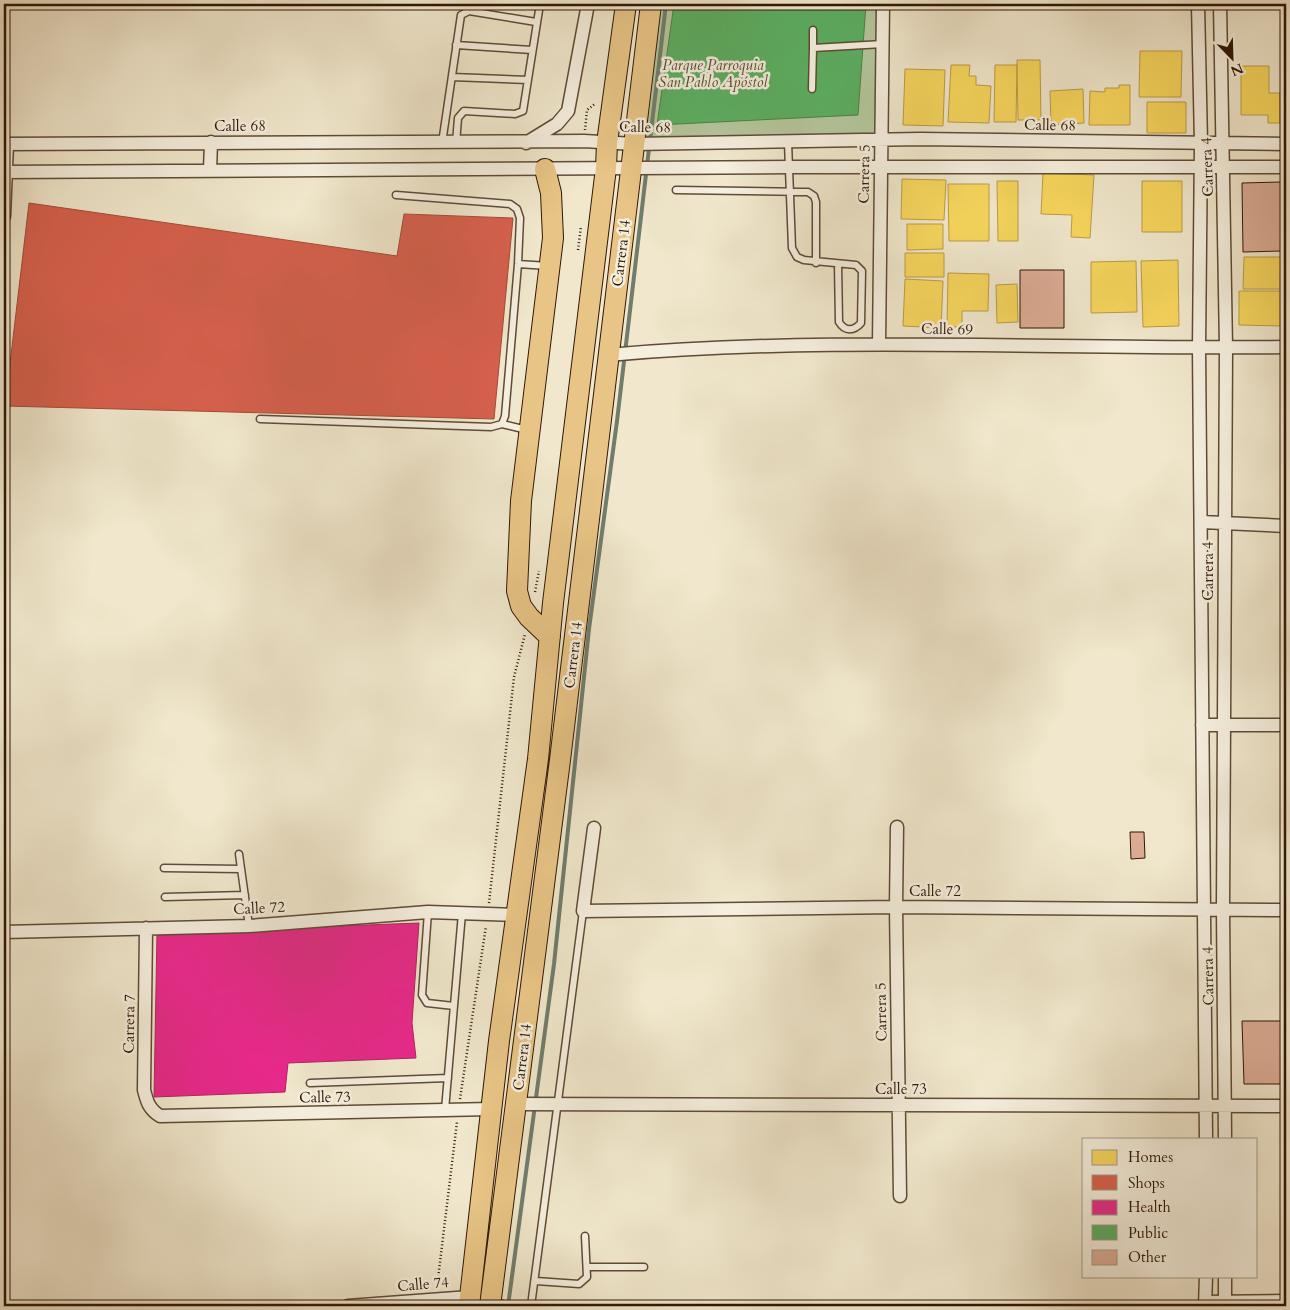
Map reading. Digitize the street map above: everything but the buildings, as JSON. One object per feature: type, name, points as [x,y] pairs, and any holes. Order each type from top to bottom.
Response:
[{"type":"main road","name":"Carrera 14","points":[[469,1301],[491,1109],[538,759],[550,637],[606,168],[607,143],[626,4]]},
{"type":"main road","name":"Carrera 14","points":[[496,1304],[562,750],[639,169],[650,4]]},
{"type":"main road","points":[[545,169],[552,193],[553,238],[521,501],[517,591],[521,606],[529,617],[550,637]]},
{"type":"street","points":[[526,143],[557,124],[568,111],[588,4]]},
{"type":"street","name":"Carrera 5","points":[[879,344],[883,4]]},
{"type":"street","name":"Carrera 4","points":[[1198,4],[1201,144],[1199,348],[1202,522],[1202,909],[1206,1138]]},
{"type":"street","name":"Carrera 4","points":[[1220,4],[1226,348],[1223,909],[1225,1138]]},
{"type":"street","name":"Calle 68","points":[[6,144],[211,142],[526,143],[584,141],[668,144],[881,140],[1286,144]]},
{"type":"street","points":[[210,170],[211,142]]},
{"type":"street","points":[[4,216],[6,144]]},
{"type":"street","points":[[5,172],[789,167],[1286,167]]},
{"type":"street","name":"Calle 69","points":[[615,354],[879,344],[1199,348],[1286,347]]},
{"type":"street","points":[[1202,522],[1224,525],[1286,526]]},
{"type":"street","points":[[1202,724],[1286,725]]},
{"type":"street","points":[[1202,826],[1224,824]]},
{"type":"street","name":"Carrera 5","points":[[897,827],[896,907],[900,1196]]},
{"type":"street","points":[[583,911],[594,828]]},
{"type":"street","name":"Calle 72","points":[[583,911],[896,907],[1286,910]]},
{"type":"street","name":"Calle 72","points":[[4,932],[249,926],[428,912],[516,915]]},
{"type":"street","name":"Carrera 7","points":[[146,928],[144,1090],[147,1103],[152,1111],[160,1116]]},
{"type":"street","points":[[1204,1010],[1224,1014]]},
{"type":"street","name":"Calle 73","points":[[521,1104],[1286,1106]]},
{"type":"street","name":"Calle 73","points":[[160,1116],[491,1109]]},
{"type":"street","points":[[1206,1278],[1205,1304],[1286,1301]]},
{"type":"street","points":[[1225,1304],[1226,1278]]},
{"type":"street","name":"Calle 74","points":[[348,1306],[435,1300],[469,1301]]},
{"type":"lane","points":[[456,143],[458,118],[464,111],[521,113],[540,4]]},
{"type":"lane","points":[[442,143],[461,15],[465,12],[536,22]]},
{"type":"lane","points":[[812,89],[813,30]]},
{"type":"lane","points":[[813,48],[882,44]]},
{"type":"lane","points":[[456,45],[532,50]]},
{"type":"lane","points":[[452,77],[528,80]]},
{"type":"lane","points":[[788,142],[792,248],[797,257],[816,263],[838,264],[856,265],[862,271],[862,323],[856,328],[849,330],[842,327],[839,322],[838,264]]},
{"type":"lane","points":[[676,190],[790,190],[808,192],[814,196],[816,202],[816,263]]},
{"type":"lane","points":[[396,195],[510,204],[517,209],[520,218],[518,264],[505,416],[502,424]]},
{"type":"lane","points":[[518,264],[550,266]]},
{"type":"lane","points":[[260,419],[491,427],[502,424],[530,431]]},
{"type":"lane","points":[[239,854],[249,926]]},
{"type":"lane","points":[[164,868],[241,869]]},
{"type":"lane","points":[[165,897],[245,895]]},
{"type":"lane","points":[[531,1306],[536,1281],[553,1104],[583,911]]},
{"type":"lane","points":[[428,912],[422,995],[427,1003],[454,1006]]},
{"type":"lane","points":[[445,1110],[462,912]]},
{"type":"lane","points":[[310,1083],[448,1078]]},
{"type":"lane","points":[[536,1281],[579,1284],[587,1277],[585,1236]]},
{"type":"lane","points":[[587,1267],[644,1267]]},
{"type":"path","points":[[584,141],[587,110],[597,102]]},
{"type":"path","points":[[578,252],[582,223]]},
{"type":"path","points":[[435,1300],[458,1110],[488,913],[514,677],[541,564]]},
{"type":"green space","name":"Parque Parroquia San Pablo Apóstol","points":[[651,4],[883,4],[881,140],[634,144]]},
{"type":"green space","points":[[1284,365],[1286,365],[1286,434],[1283,434]]},
{"type":"waterway","points":[[508,1306],[554,964],[589,629],[617,421],[666,4]]}]
